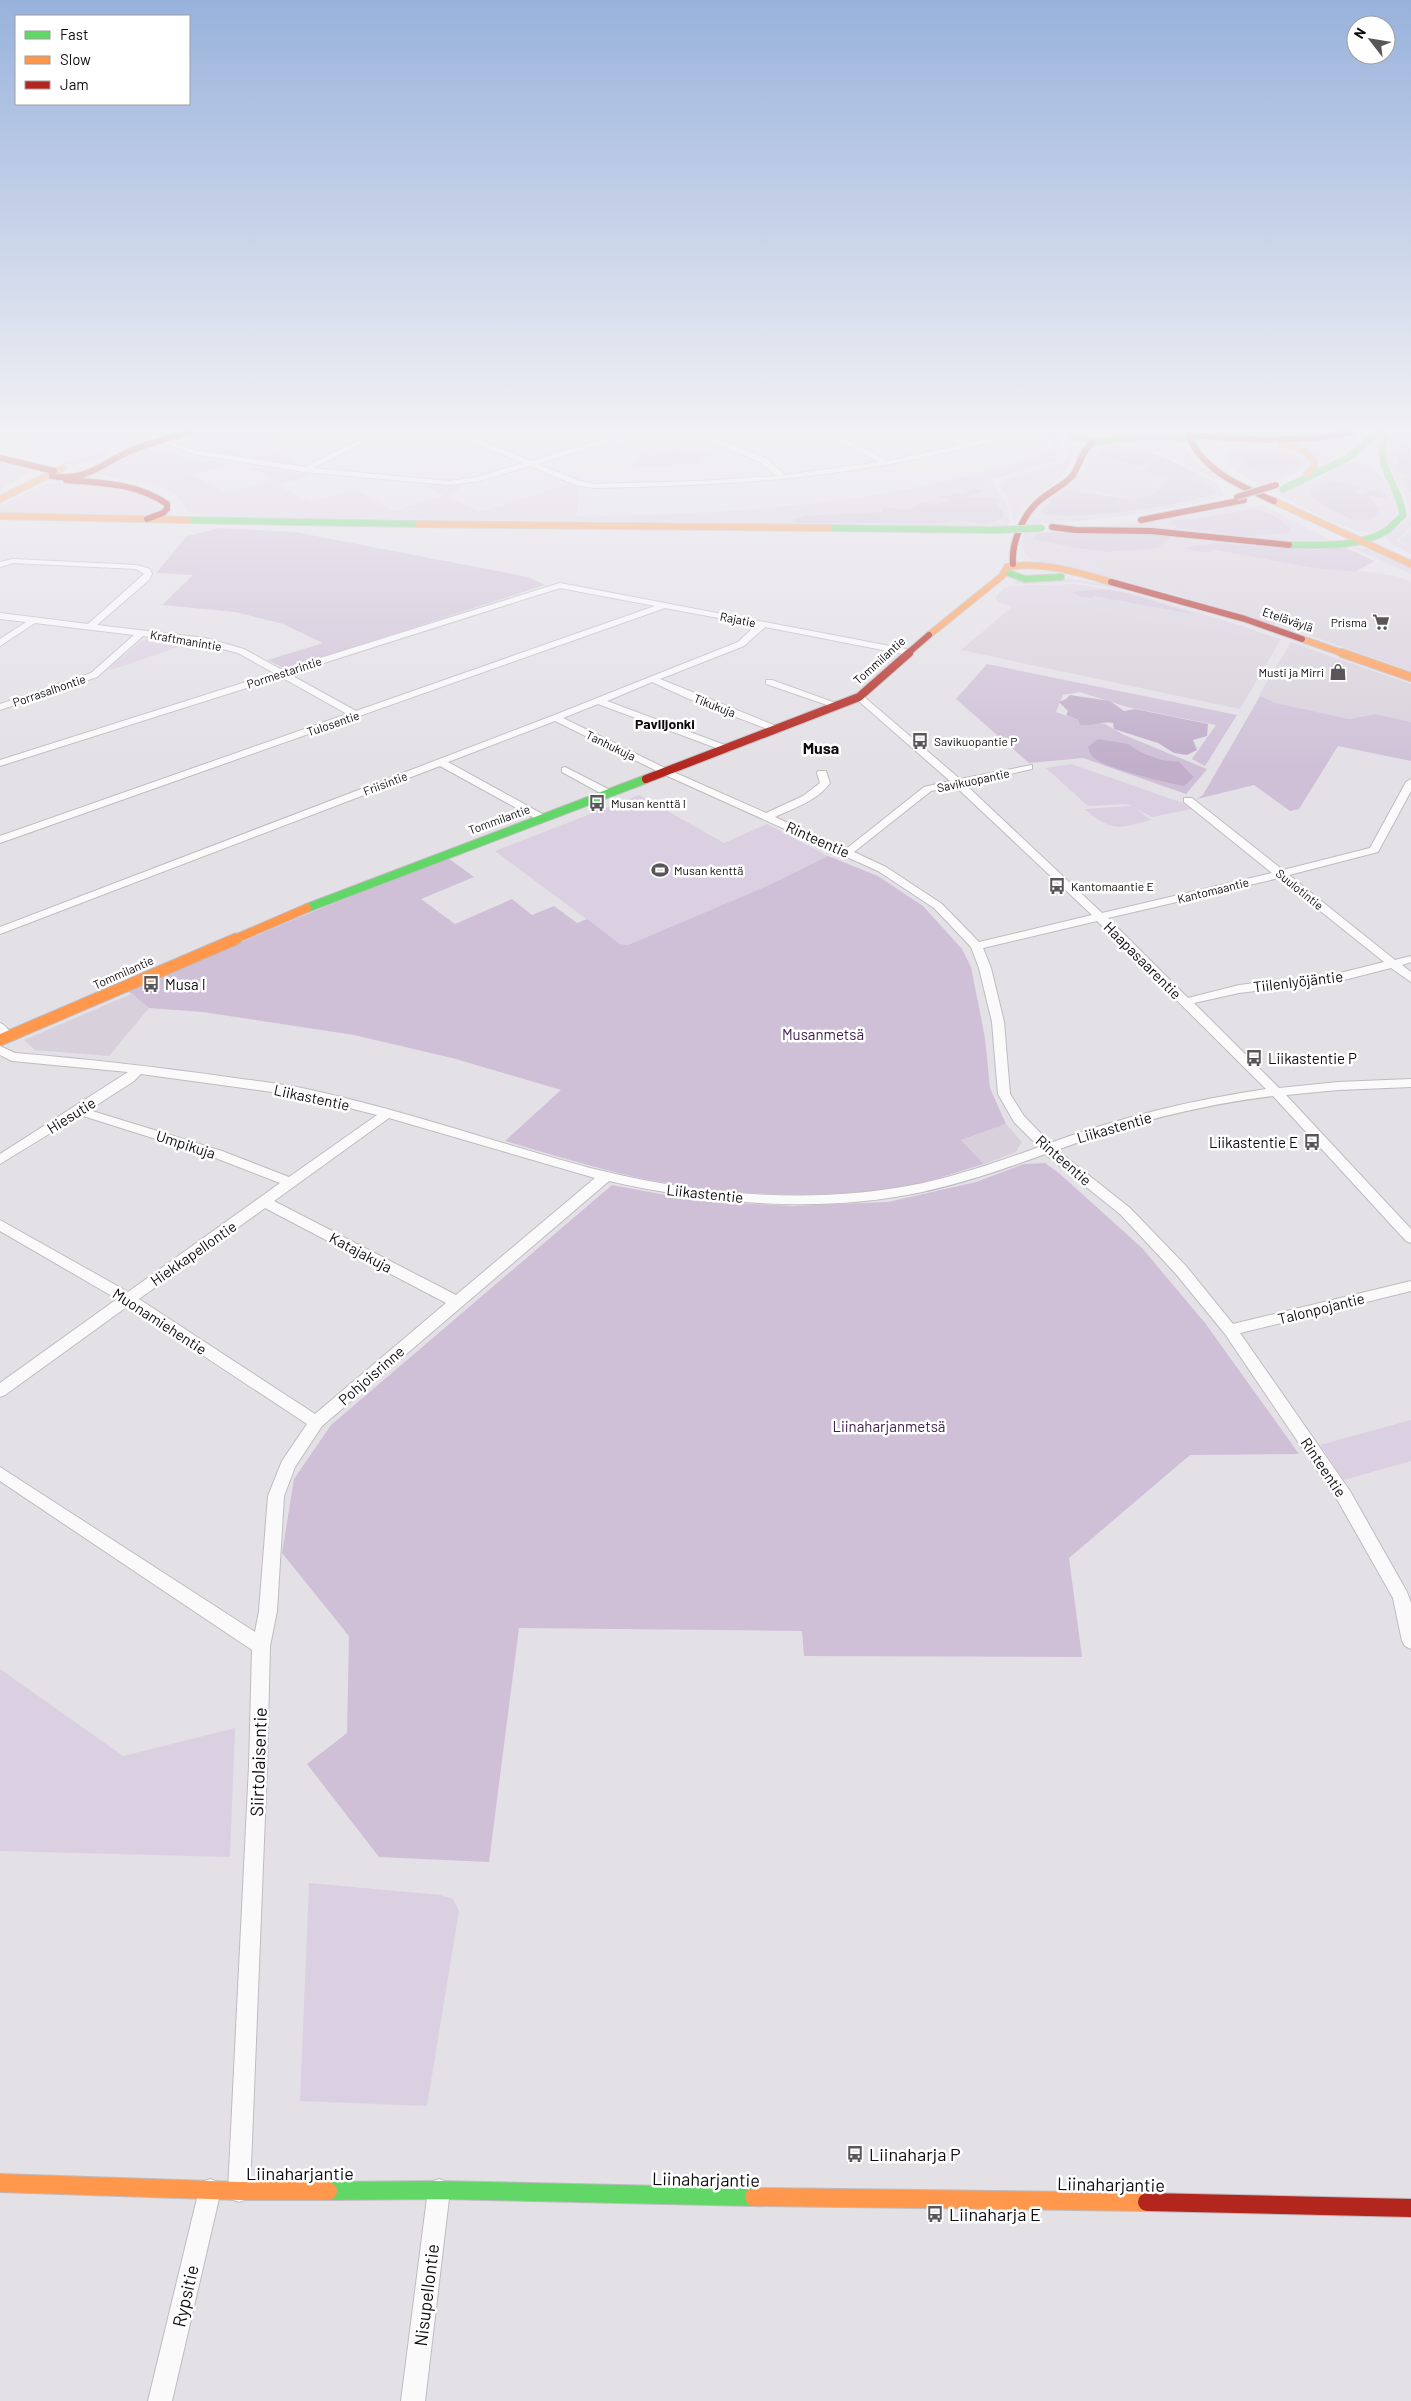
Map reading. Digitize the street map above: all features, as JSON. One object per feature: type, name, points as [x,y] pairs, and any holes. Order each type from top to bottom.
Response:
[{"type":"main road","points":[[1282,544],[1302,546],[1342,544]]},
{"type":"main road","points":[[1372,544],[1411,564]]},
{"type":"main road","points":[[1375,544],[1411,558]]},
{"type":"main road","points":[[1016,545],[1021,554],[1044,573]]},
{"type":"main road","points":[[1009,568],[1014,561],[1012,552],[1016,545]]},
{"type":"main road","points":[[1009,568],[1034,564]]},
{"type":"main road","points":[[1009,568],[1018,578]]},
{"type":"main road","name":"Tommilantie","points":[[3,1035],[331,898],[778,730],[859,697],[908,652],[1009,568]]},
{"type":"main road","name":"Eteläväylä","points":[[1018,578],[1044,573],[1095,578],[1246,619],[1411,677]]},
{"type":"main road","name":"Tommilantie","points":[[985,589],[1018,578]]},
{"type":"main road","name":"Liinaharjantie","points":[[0,2183],[239,2191],[439,2190],[1411,2208]]},
{"type":"street","points":[[0,564],[22,562],[136,568],[147,571],[146,578],[91,626]]},
{"type":"street","name":"Rajatie","points":[[569,586],[908,652]]},
{"type":"street","name":"Pormestarintie","points":[[0,763],[549,587],[569,586]]},
{"type":"street","name":"Tulosentie","points":[[0,840],[665,605]]},
{"type":"street","name":"Kraftmanintie","points":[[0,616],[205,641],[241,651],[356,715]]},
{"type":"street","points":[[0,643],[34,620]]},
{"type":"street","name":"Friisintie","points":[[0,931],[555,718],[741,644],[763,624]]},
{"type":"street","name":"Porrasalhontie","points":[[0,707],[94,675],[142,632]]},
{"type":"street","name":"Tikukuja","points":[[652,679],[778,730]]},
{"type":"street","points":[[769,682],[839,706]]},
{"type":"street","name":"Haapasaarentie","points":[[859,697],[958,783],[1100,917],[1276,1092],[1411,1238]]},
{"type":"street","points":[[598,701],[727,749]]},
{"type":"street","name":"Tanhukuja","points":[[555,718],[666,772]]},
{"type":"street","points":[[440,762],[542,818]]},
{"type":"street","name":"Savikuopantie","points":[[848,852],[928,789],[1029,767]]},
{"type":"street","points":[[565,770],[608,793]]},
{"type":"street","name":"Rinteentie","points":[[666,772],[848,852],[882,869],[912,887],[938,906],[976,946],[985,968],[998,1022],[1004,1094],[1019,1119],[1046,1148],[1125,1211],[1181,1270],[1230,1330],[1344,1496],[1406,1596],[1411,1641]]},
{"type":"street","points":[[766,817],[823,788],[825,783],[822,773]]},
{"type":"street","name":"Kantomaantie","points":[[976,946],[1366,854],[1374,850],[1411,782]]},
{"type":"street","name":"Suulotintie","points":[[1188,800],[1411,978]]},
{"type":"street","name":"Tiilenlyöjäntie","points":[[1185,1002],[1239,989],[1340,978],[1411,959]]},
{"type":"street","name":"Liikastentie","points":[[0,1050],[12,1057],[139,1068],[310,1094],[605,1176],[672,1190],[746,1198],[855,1198],[936,1185],[1017,1160],[1094,1131],[1192,1106],[1276,1092],[1353,1084],[1411,1083]]},
{"type":"street","name":"Hiesutie","points":[[0,1160],[130,1078],[139,1068]]},
{"type":"street","name":"Umpikuja","points":[[80,1110],[91,1116],[196,1146],[267,1172],[291,1183]]},
{"type":"street","name":"Hiekkapellontie","points":[[0,1391],[386,1114]]},
{"type":"street","name":"Pohjoisrinne","points":[[261,1646],[268,1611],[276,1496],[288,1465],[316,1422],[605,1176]]},
{"type":"street","name":"Katajakuja","points":[[265,1202],[456,1302]]},
{"type":"street","name":"Muonamiehentie","points":[[0,1225],[128,1299],[316,1422]]},
{"type":"street","name":"Talonpojantie","points":[[1230,1330],[1411,1286]]},
{"type":"street","points":[[0,1474],[261,1646]]},
{"type":"street","name":"Siirtolaisentie","points":[[239,2191],[257,1796],[261,1646]]},
{"type":"street","name":"Rypsitie","points":[[160,2401],[210,2190]]},
{"type":"street","name":"Nisupellontie","points":[[413,2401],[439,2190]]},
{"type":"shaded area","points":[[1022,544],[1223,544],[1185,547],[1186,549],[1113,553],[1110,556],[1103,555],[1095,565],[1101,567],[1100,569],[1119,574],[1118,576],[1174,587],[1179,585],[1175,589],[1165,592],[1117,583],[1052,567],[1028,557]]},
{"type":"shaded area","points":[[1391,544],[1406,546],[1404,544],[1411,544],[1411,554]]},
{"type":"shaded area","points":[[1351,547],[1369,549],[1411,567],[1411,574]]},
{"type":"shaded area","points":[[1184,548],[1236,553],[1396,576],[1411,582],[1411,671],[1257,617],[1228,612],[1214,606],[1088,569],[1103,550]]},
{"type":"shaded area","points":[[1061,578],[1101,583],[1127,590],[1074,582],[1026,584],[1011,582]]},
{"type":"shaded area","points":[[1074,584],[1132,593],[1256,630],[1247,639],[1242,638],[1244,635],[1203,626],[1199,629],[1186,625],[1193,616],[1095,597],[1083,606],[1048,602],[1014,608],[997,601],[995,597],[1004,588],[1011,586]]},
{"type":"shaded area","points":[[1190,592],[1197,597],[1216,600],[1215,605],[1234,608],[1233,611],[1281,621],[1274,625],[1188,600],[1186,598]]},
{"type":"shaded area","points":[[1090,593],[1204,616],[1281,639],[1240,709],[961,650],[1013,606]]},
{"type":"shaded area","points":[[1094,606],[1179,622],[1177,625],[1092,608]]},
{"type":"shaded area","points":[[150,638],[193,642],[111,670],[110,667],[140,642]]},
{"type":"shaded area","points":[[1291,642],[1306,647],[1303,649],[1294,646],[1263,697],[1259,695]]},
{"type":"shaded area","points":[[1295,644],[1411,684],[1411,722],[1375,714],[1349,719],[1276,703],[1260,696]]},
{"type":"shaded area","points":[[1352,644],[1383,655],[1411,660],[1411,670],[1350,648]]},
{"type":"shaded area","points":[[1070,695],[1110,701],[1124,711],[1135,709],[1208,724],[1207,736],[1193,740],[1197,750],[1187,755],[1174,753],[1158,743],[1114,729],[1113,723],[1080,725],[1078,720],[1066,715],[1068,711],[1059,702]]},
{"type":"shaded area","points":[[1098,739],[1128,744],[1142,753],[1161,760],[1179,762],[1194,777],[1184,786],[1136,775],[1110,766],[1100,762],[1090,752],[1088,747]]},
{"type":"shaded area","points":[[1071,764],[1183,803],[1192,809],[1152,817],[1133,807],[1151,820],[1123,827],[1109,825],[1084,809],[1131,806],[1126,804],[1088,806],[1046,768]]},
{"type":"shaded area","name":"Musan kenttä","points":[[639,795],[724,843],[767,824],[828,856],[769,885],[628,945],[620,944],[495,851]]},
{"type":"shaded area","points":[[131,994],[149,1008],[109,1056],[35,1050],[24,1040]]},
{"type":"shaded area","points":[[1006,1124],[1022,1142],[1016,1152],[984,1164],[961,1140]]},
{"type":"shaded area","points":[[1411,1420],[1411,1461],[1344,1480],[1320,1445]]},
{"type":"shaded area","points":[[0,1669],[123,1756],[235,1728],[230,1857],[0,1851]]},
{"type":"shaded area","points":[[309,1883],[440,1895],[453,1899],[459,1911],[427,2106],[300,2101]]},
{"type":"green space","points":[[180,544],[357,544],[528,577],[545,585],[292,667],[282,667],[268,660],[323,643],[283,624],[235,612],[162,605],[193,575],[156,573]]},
{"type":"green space","points":[[1057,544],[1163,544],[1158,548],[1105,552]]},
{"type":"green space","points":[[1232,544],[1314,550],[1345,547],[1374,561],[1355,572],[1314,568],[1215,550],[1209,553],[1186,549],[1185,547]]},
{"type":"green space","points":[[1107,589],[1131,594],[1198,615],[1094,596],[1092,598],[1081,597],[1072,592]]},
{"type":"green space","points":[[987,664],[1237,715],[1205,766],[1192,759],[1216,725],[1127,707],[1080,692],[1063,695],[1056,712],[1078,720],[1105,724],[1124,735],[1207,769],[1186,794],[1083,758],[1029,763],[956,699]]},
{"type":"green space","points":[[1260,696],[1276,703],[1349,719],[1375,714],[1411,722],[1411,761],[1338,746],[1299,809],[1290,811],[1254,785],[1197,799],[1203,795]]},
{"type":"green space","name":"Musanmetsä","points":[[828,856],[878,876],[923,906],[962,949],[971,967],[985,1038],[990,1088],[1006,1124],[961,1140],[984,1164],[908,1186],[837,1194],[763,1194],[689,1187],[653,1181],[590,1166],[505,1141],[561,1090],[456,1059],[354,1035],[203,1012],[149,1008],[128,991],[297,918],[448,858],[474,877],[421,899],[455,924],[512,899],[532,915],[554,906],[577,923],[587,919],[620,944],[628,945],[769,885]]},
{"type":"green space","name":"Liinaharjanmetsä","points":[[1045,1163],[1060,1174],[1142,1248],[1205,1323],[1299,1454],[1190,1455],[1069,1558],[1082,1657],[804,1656],[802,1631],[519,1628],[489,1862],[379,1857],[307,1764],[347,1733],[349,1636],[282,1553],[294,1479],[331,1425],[612,1185],[698,1201],[794,1206],[888,1202],[976,1182],[1024,1164]]},
{"type":"traffic: fast","points":[[1289,545],[1338,544]]},
{"type":"traffic: fast","points":[[1006,572],[1025,579],[1061,577]]},
{"type":"traffic: fast","points":[[307,908],[646,779]]},
{"type":"traffic: fast","points":[[328,2191],[439,2190],[754,2197]]},
{"type":"traffic: slow","points":[[1368,544],[1411,564]]},
{"type":"traffic: slow","points":[[929,635],[1002,576],[1007,567],[1019,565],[1045,566],[1111,582]]},
{"type":"traffic: slow","points":[[1302,639],[1411,677]]},
{"type":"traffic: slow","points":[[0,1040],[307,908]]},
{"type":"traffic: slow","points":[[0,2183],[239,2191],[328,2191]]},
{"type":"traffic: slow","points":[[754,2197],[1147,2202]]},
{"type":"traffic: jam","points":[[1013,564],[1012,552],[1015,544]]},
{"type":"traffic: jam","points":[[1280,544],[1289,545]]},
{"type":"traffic: jam","points":[[1111,582],[1245,619],[1302,639]]},
{"type":"traffic: jam","points":[[646,779],[859,697],[929,635]]},
{"type":"traffic: jam","points":[[1147,2202],[1411,2208]]},
{"type":"place","name":"Prisma","points":[[1381,622]]},
{"type":"place","name":"Musti ja Mirri","points":[[1338,672]]},
{"type":"place","name":"Savikuopantie P","points":[[920,741]]},
{"type":"place","name":"Musan kenttä I","points":[[597,803]]},
{"type":"place","name":"Musan kenttä","points":[[660,870]]},
{"type":"place","name":"Kantomaantie E","points":[[1057,886]]},
{"type":"place","name":"Musa I","points":[[151,984]]},
{"type":"place","name":"Liikastentie P","points":[[1254,1058]]},
{"type":"place","name":"Liikastentie E","points":[[1312,1142]]},
{"type":"place","name":"Liinaharja P","points":[[855,2154]]},
{"type":"place","name":"Liinaharja E","points":[[935,2214]]},
{"type":"district","name":"Paviljonki","points":[[665,723]]},
{"type":"district","name":"Musa","points":[[821,747]]}]
